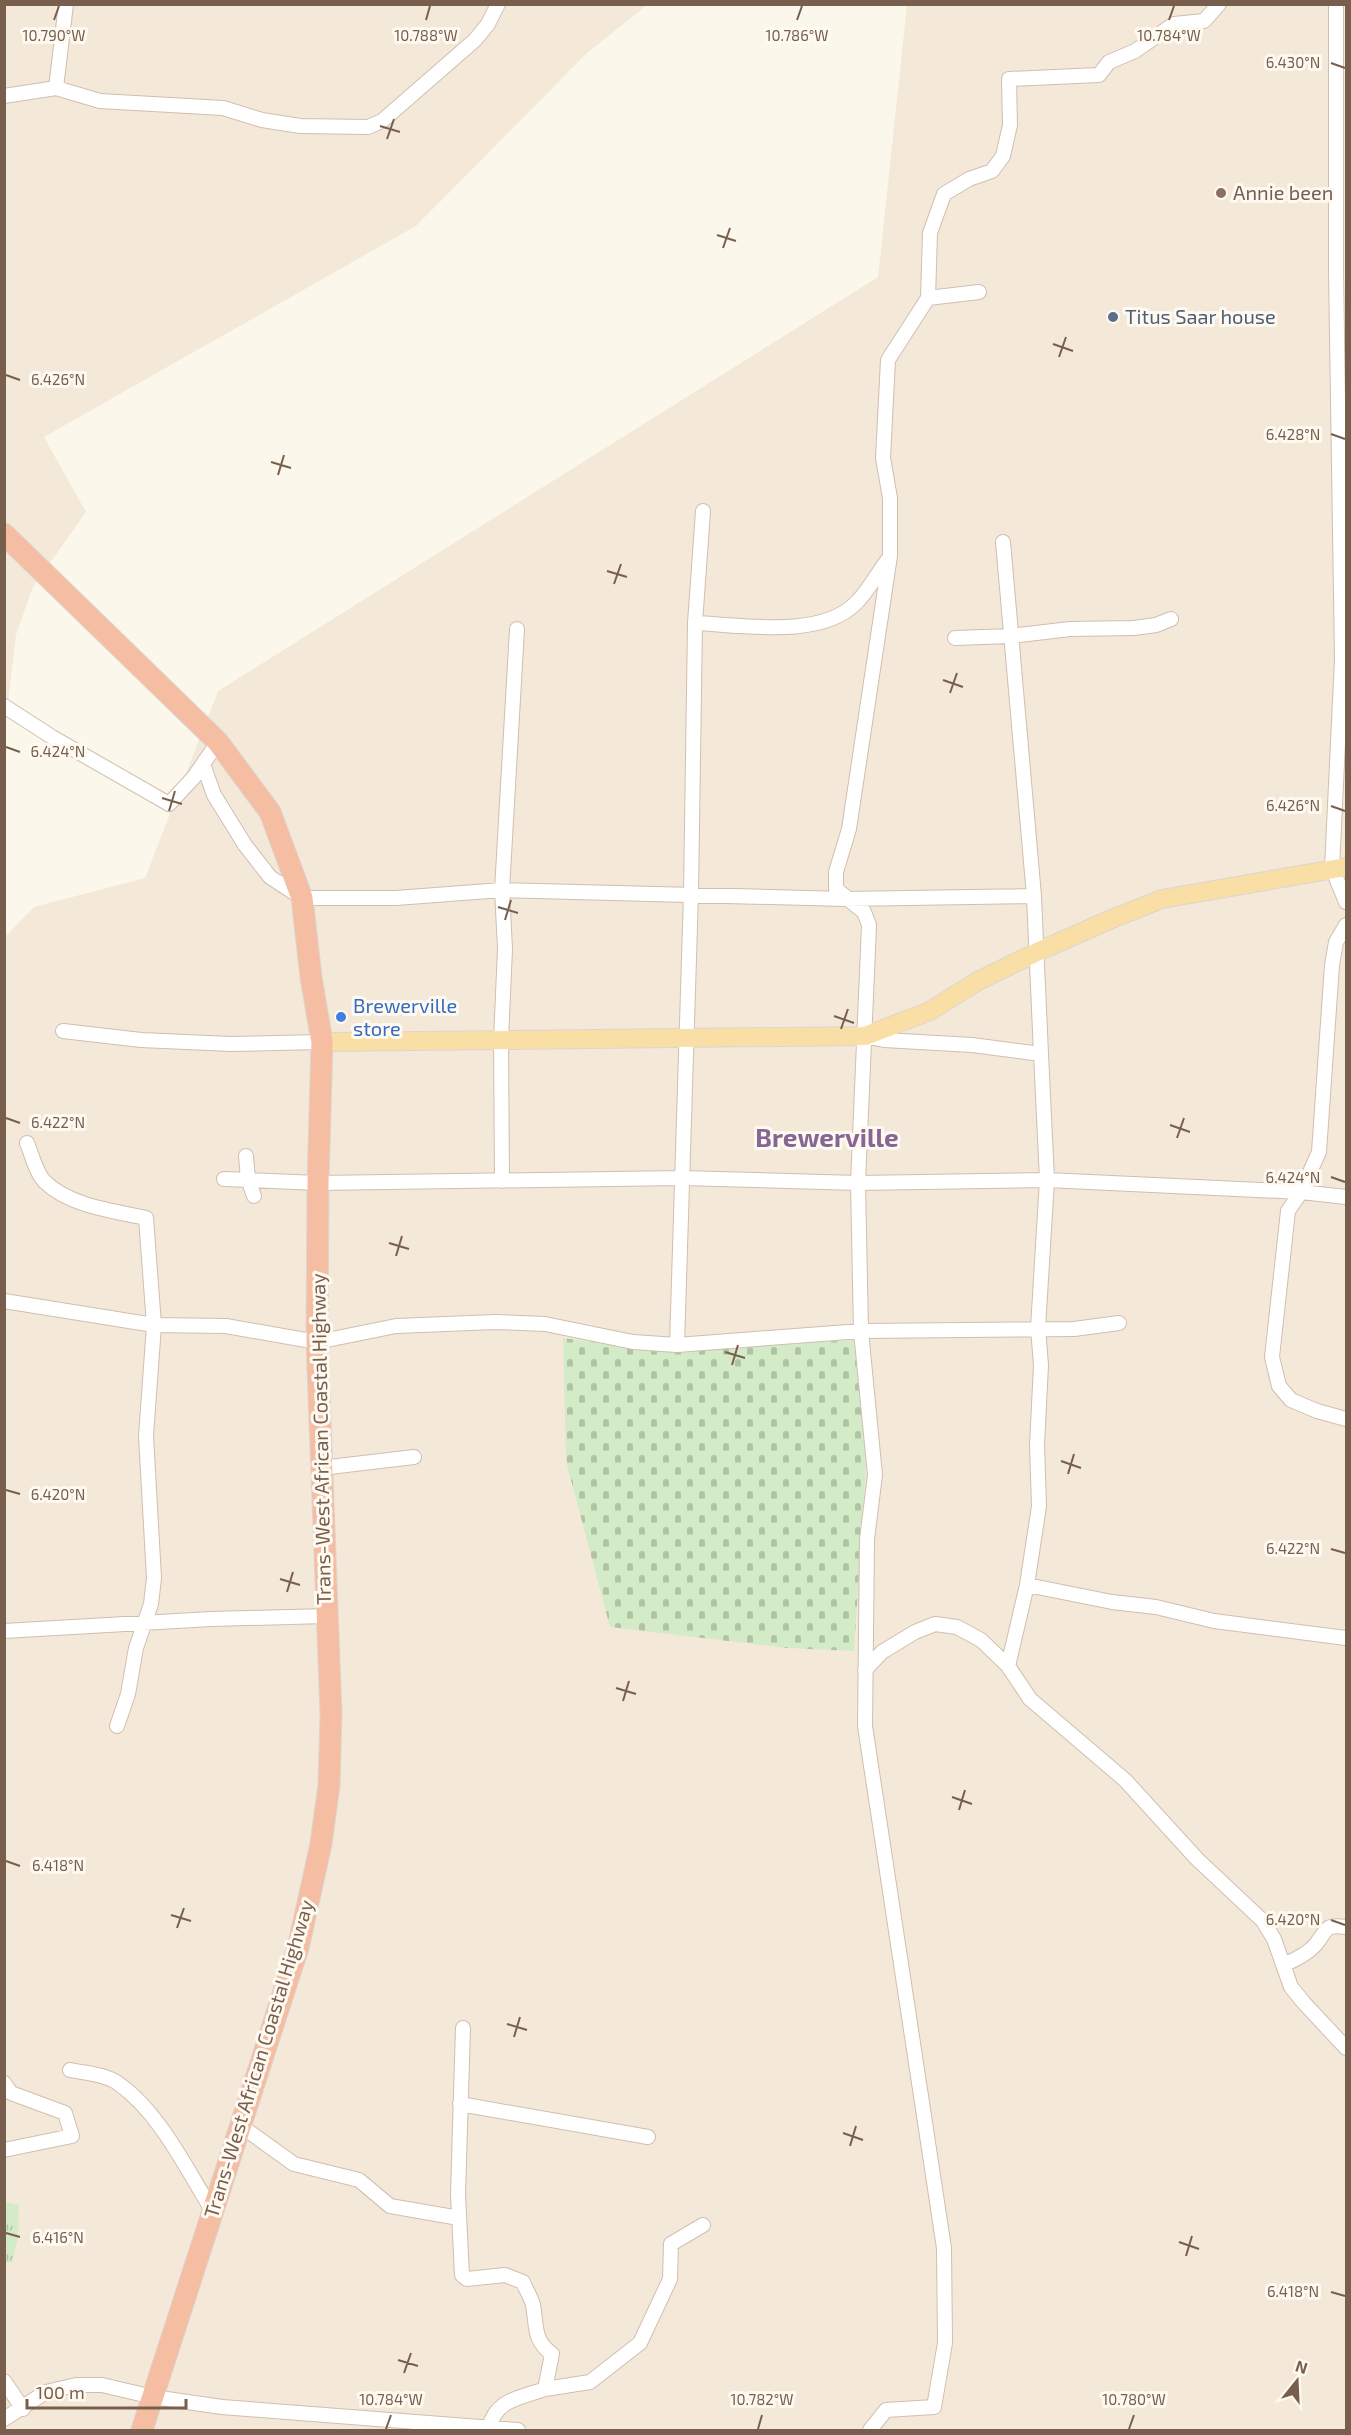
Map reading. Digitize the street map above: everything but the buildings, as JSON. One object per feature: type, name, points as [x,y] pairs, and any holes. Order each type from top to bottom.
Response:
[{"type":"highway","name":"Trans-West African Coastal Highway","points":[[4,534],[218,742],[270,812],[302,898],[311,977],[322,1042],[317,1342],[331,1714],[329,1785],[321,1844],[298,1948],[142,2430]]},
{"type":"main road","points":[[322,1042],[865,1036],[930,1011],[978,981],[1037,952],[1161,900],[1339,868]]},
{"type":"street","points":[[56,88],[66,4]]},
{"type":"street","points":[[4,96],[56,88],[100,101],[224,108],[262,120],[300,126],[368,127],[382,122],[475,40],[488,24],[498,4]]},
{"type":"street","points":[[870,2430],[886,2410],[934,2407],[945,2343],[946,2308],[944,2248],[865,1726],[867,1539],[875,1475],[861,1331],[858,1183],[869,924],[864,912],[856,904],[845,899],[836,889],[836,872],[849,829],[890,556],[890,498],[883,458],[888,360],[928,298],[930,233],[944,194],[969,179],[992,171],[1003,156],[1010,125],[1009,79],[1099,75],[1109,62],[1135,51],[1174,24],[1204,21],[1219,4]]},
{"type":"street","points":[[1336,4],[1336,283],[1344,658],[1339,868],[1347,902]]},
{"type":"street","points":[[928,298],[979,292]]},
{"type":"street","points":[[677,1346],[691,894],[695,623],[703,511]]},
{"type":"street","points":[[1004,542],[1034,896],[1047,1180],[1038,1328],[1041,1365],[1037,1445],[1039,1506],[1027,1585],[1008,1666]]},
{"type":"street","points":[[695,623],[807,626],[835,618],[856,604],[890,556]]},
{"type":"street","points":[[955,638],[1011,636],[1070,629],[1134,628],[1156,625],[1171,619]]},
{"type":"street","points":[[502,1181],[501,1040],[505,949],[502,890],[518,629]]},
{"type":"street","points":[[4,706],[52,737],[169,804],[203,764],[218,742]]},
{"type":"street","points":[[203,764],[214,795],[245,845],[270,877],[302,898],[396,898],[502,890],[845,899],[1034,896]]},
{"type":"street","points":[[1347,925],[1336,942],[1332,964],[1319,1152],[1301,1192],[1288,1211],[1272,1357],[1279,1386],[1291,1400],[1317,1411],[1347,1419]]},
{"type":"street","points":[[63,1032],[141,1040],[231,1044],[322,1042]]},
{"type":"street","points":[[865,1036],[884,1040],[1016,1049],[1041,1054]]},
{"type":"street","points":[[27,1143],[43,1180],[60,1193],[80,1202],[146,1218],[154,1325],[146,1436],[154,1578],[151,1604],[136,1648],[128,1694],[117,1726]]},
{"type":"street","points":[[246,1156],[248,1179],[254,1196]]},
{"type":"street","points":[[224,1179],[318,1183],[682,1178],[858,1183],[1047,1180],[1301,1192],[1347,1197]]},
{"type":"street","points":[[4,1301],[154,1325],[226,1326],[317,1342],[396,1326],[495,1322],[545,1324],[633,1342],[677,1346],[861,1331],[1074,1329],[1119,1323]]},
{"type":"street","points":[[321,1468],[414,1457]]},
{"type":"street","points":[[1027,1585],[1215,1621],[1347,1638]]},
{"type":"street","points":[[4,1631],[145,1622],[326,1616]]},
{"type":"street","points":[[865,1670],[882,1652],[915,1632],[935,1624],[957,1627],[981,1640],[1008,1666],[1030,1699],[1125,1780],[1197,1859],[1263,1921],[1274,1939],[1291,1987],[1304,2004],[1347,2048]]},
{"type":"street","points":[[1283,1965],[1307,1953],[1317,1943],[1324,1930],[1333,1925],[1347,1927]]},
{"type":"street","points":[[463,2028],[459,2218],[462,2275],[467,2279],[505,2275],[523,2282],[532,2302],[535,2328],[541,2346],[552,2354],[545,2389]]},
{"type":"street","points":[[70,2070],[118,2082],[150,2113],[212,2210]]},
{"type":"street","points":[[4,2083],[11,2093],[65,2113],[72,2136],[4,2150]]},
{"type":"street","points":[[460,2104],[648,2137]]},
{"type":"street","points":[[241,2126],[294,2164],[359,2180],[390,2206],[459,2218]]},
{"type":"street","points":[[490,2429],[492,2416],[502,2404],[545,2389],[590,2382],[640,2343],[670,2279],[671,2244],[703,2225]]},
{"type":"street","points":[[4,2381],[23,2409]]},
{"type":"street","points":[[4,2419],[23,2409],[46,2392],[76,2385],[102,2385],[153,2397],[222,2407],[518,2430]]},
{"type":"shaded area","points":[[5,5],[647,5],[586,54],[416,226],[44,437],[86,512],[33,587],[16,635],[5,729]]},
{"type":"shaded area","points":[[907,5],[1346,5],[1346,2430],[5,2430],[4,938],[34,907],[145,878],[218,691],[878,277]]},
{"type":"green space","points":[[563,1338],[657,1351],[856,1340],[866,1466],[854,1651],[787,1648],[610,1627],[566,1461]]},
{"type":"green space","points":[[5,2202],[19,2205],[18,2238],[12,2262],[5,2263]]},
{"type":"place","name":"Annie been","points":[[1221,193]]},
{"type":"place","name":"Titus Saar house","points":[[1113,317]]},
{"type":"place","name":"Brewerville store","points":[[341,1017]]},
{"type":"district","name":"Brewerville","points":[[827,1138]]}]
